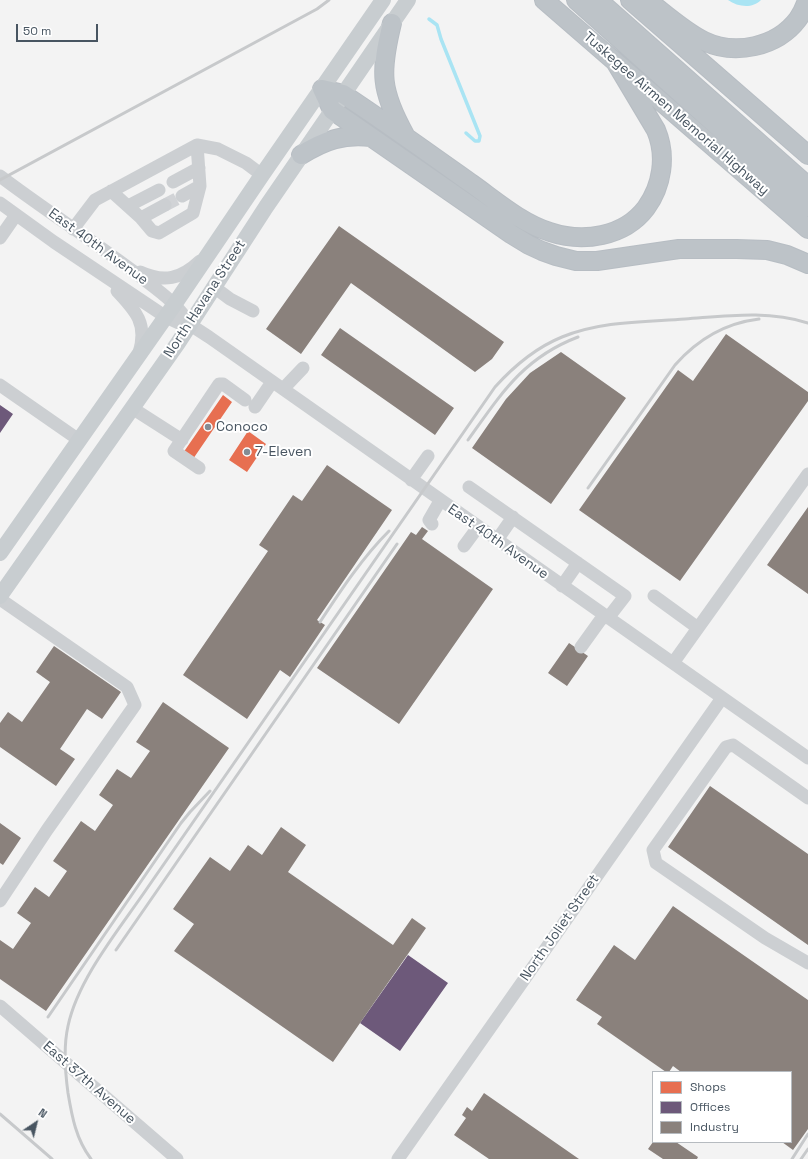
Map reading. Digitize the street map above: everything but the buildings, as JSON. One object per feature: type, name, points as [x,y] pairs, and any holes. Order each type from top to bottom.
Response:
[{"type":"highway","name":"Tuskegee Airmen Memorial Highway","points":[[544,0],[808,229]]},
{"type":"highway","points":[[576,0],[808,207]]},
{"type":"highway","points":[[598,0],[808,186]]},
{"type":"highway","points":[[630,0],[808,156]]},
{"type":"highway","points":[[647,0],[704,41],[721,47],[738,49],[750,48],[768,43],[781,35],[799,18],[807,0]]},
{"type":"highway","points":[[392,23],[385,57],[384,82],[392,109],[406,137]]},
{"type":"highway","points":[[322,88],[343,94],[503,206],[539,228],[571,237],[597,237],[627,225],[642,214],[655,192],[662,168],[660,139],[616,63]]},
{"type":"highway","points":[[322,88],[332,110],[511,234],[529,245],[556,256],[576,261],[597,261],[679,249],[766,250],[787,255],[808,264]]},
{"type":"highway","points":[[301,155],[317,145],[332,139],[346,136],[371,137]]},
{"type":"main road","name":"North Havana Street","points":[[0,553],[212,251],[262,174],[383,0]]},
{"type":"main road","name":"North Havana Street","points":[[0,596],[132,408],[301,155],[408,0]]},
{"type":"street","points":[[112,191],[141,218],[152,231],[156,233],[159,233],[178,223],[193,214],[200,186],[197,145]]},
{"type":"street","points":[[73,228],[95,200],[197,145],[218,149],[246,163],[262,174]]},
{"type":"street","points":[[173,182],[199,168]]},
{"type":"street","name":"East 40th Avenue","points":[[0,176],[122,263],[170,311]]},
{"type":"street","points":[[182,196],[200,186]]},
{"type":"street","points":[[128,206],[159,190]]},
{"type":"street","name":"East 40th Avenue","points":[[0,204],[103,275],[170,311],[184,314],[189,324],[808,758]]},
{"type":"street","points":[[141,218],[165,205]]},
{"type":"street","points":[[0,238],[16,215]]},
{"type":"street","points":[[122,263],[150,277],[166,279],[188,271],[212,251]]},
{"type":"street","points":[[103,275],[128,302],[138,317],[142,331],[141,343],[137,357]]},
{"type":"street","points":[[214,287],[230,299],[253,311]]},
{"type":"street","points":[[283,389],[303,368]]},
{"type":"street","points":[[199,468],[174,450],[219,384],[223,384],[250,404],[272,382]]},
{"type":"street","points":[[0,385],[79,440]]},
{"type":"street","points":[[132,408],[182,440]]},
{"type":"street","points":[[411,480],[428,456]]},
{"type":"street","points":[[673,663],[808,474]]},
{"type":"street","points":[[469,486],[625,596],[581,647]]},
{"type":"street","points":[[432,524],[429,520],[440,500]]},
{"type":"street","points":[[497,540],[512,517]]},
{"type":"street","points":[[464,546],[478,527]]},
{"type":"street","points":[[562,586],[578,563]]},
{"type":"street","points":[[654,596],[698,628]]},
{"type":"street","points":[[0,599],[127,687],[134,705],[47,830],[0,901]]},
{"type":"street","name":"North Joliet Street","points":[[398,1159],[722,698]]},
{"type":"street","points":[[808,798],[733,745],[726,747],[653,850],[656,863],[765,938],[808,963]]},
{"type":"street","name":"East 37th Avenue","points":[[0,1006],[177,1159]]},
{"type":"water","points":[[728,0],[761,0],[753,5],[745,6]]},
{"type":"waterway","points":[[429,19],[437,25],[441,39],[480,136],[479,141],[475,141],[466,133]]},
{"type":"tunnel","points":[[165,205],[182,196]]},
{"type":"railway","points":[[0,180],[317,9],[329,0]]},
{"type":"railway","points":[[91,1159],[75,1128],[65,1068],[65,1043],[68,1026],[73,1008],[81,990],[113,936],[495,387],[517,365],[543,346],[562,337],[592,328],[622,323],[747,315],[777,316],[808,323]]},
{"type":"railway","points":[[588,488],[675,365],[684,356],[713,334],[735,324],[759,319]]},
{"type":"railway","points":[[468,440],[491,407],[515,379],[542,355],[578,337]]},
{"type":"railway","points":[[320,622],[361,563],[389,531]]},
{"type":"railway","points":[[116,950],[397,544]]},
{"type":"railway","points":[[48,1017],[181,823],[210,791]]},
{"type":"railway","points":[[0,1114],[52,1159]]},
{"type":"railway","points":[[792,1159],[808,1134]]},
{"type":"railway","points":[[801,1159],[808,1149]]},
{"type":"place","name":"Conoco","points":[[208,427]]},
{"type":"place","name":"7-Eleven","points":[[247,452]]}]
